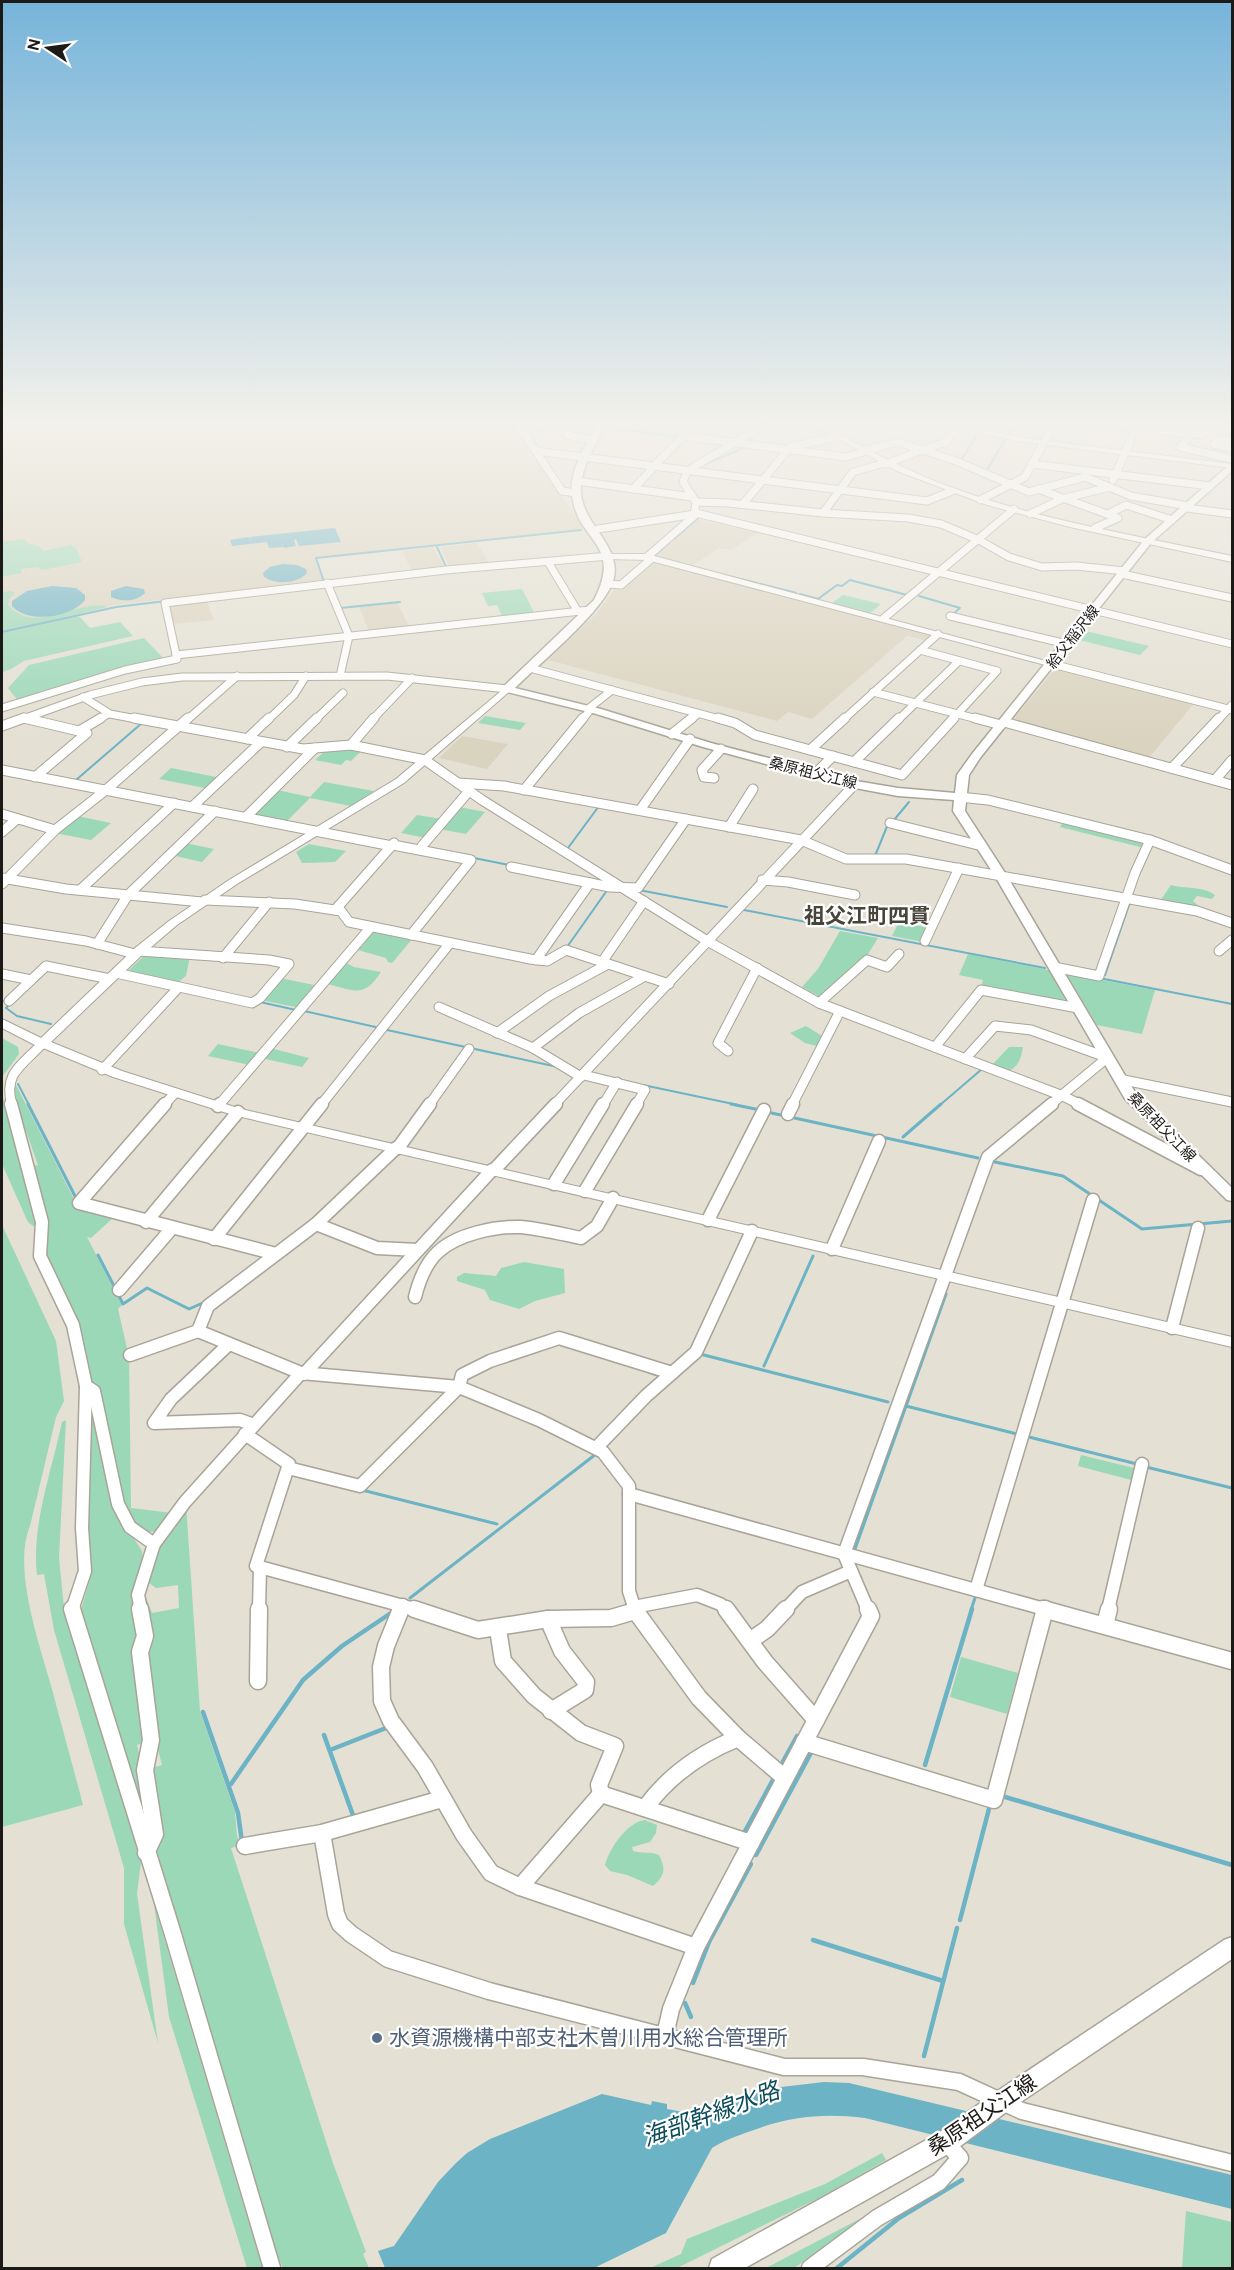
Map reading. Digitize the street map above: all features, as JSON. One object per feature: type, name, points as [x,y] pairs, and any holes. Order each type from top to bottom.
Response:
[{"type":"main road","points":[[507,689],[598,602],[608,584],[609,556],[592,530]]},
{"type":"main road","name":"給父稲沢線","points":[[959,797],[963,776],[1002,723],[1052,664],[1148,541],[1161,530]]},
{"type":"main road","name":"桑原祖父江線","points":[[507,689],[590,709],[721,749],[855,784],[898,792],[959,797],[959,810],[1001,876],[1119,1079],[1146,1114],[1233,1196]]},
{"type":"main road","name":"桑原祖父江線","points":[[721,2268],[946,2142],[995,2106],[1233,1947]]},
{"type":"street","points":[[608,584],[621,585],[678,530]]},
{"type":"street","points":[[760,530],[1093,612],[1173,629],[1170,633],[1233,646]]},
{"type":"street","points":[[954,530],[979,540],[1009,557],[1042,567],[1076,566],[1123,572],[1233,598]]},
{"type":"street","points":[[884,618],[990,530]]},
{"type":"street","points":[[1103,530],[1233,559]]},
{"type":"street","points":[[2,708],[125,670],[177,659],[165,603],[327,583],[609,556],[649,558],[1052,664],[1231,707]]},
{"type":"street","points":[[548,562],[577,610]]},
{"type":"street","points":[[327,583],[349,636],[340,676]]},
{"type":"street","points":[[176,655],[590,610]]},
{"type":"street","points":[[951,616],[1067,645]]},
{"type":"street","points":[[810,750],[938,634]]},
{"type":"street","points":[[530,668],[735,723],[755,735],[902,775],[997,671],[920,650]]},
{"type":"street","points":[[854,762],[959,661]]},
{"type":"street","points":[[86,696],[125,670]]},
{"type":"street","points":[[2,726],[86,696],[159,680],[237,676],[340,676],[412,678],[507,689]]},
{"type":"street","points":[[3,880],[55,830],[106,790],[237,676]]},
{"type":"street","points":[[247,739],[294,695],[306,676]]},
{"type":"street","points":[[351,745],[353,740],[412,678]]},
{"type":"street","points":[[272,2268],[172,1931],[72,1610],[85,1571],[82,1528],[86,1386],[73,1325],[40,1256],[42,1222],[7,1089],[13,1074],[137,953],[204,901],[374,799],[425,760],[507,689]]},
{"type":"street","points":[[524,790],[590,709],[612,690]]},
{"type":"street","points":[[287,747],[343,693]]},
{"type":"street","points":[[873,693],[1002,723],[1233,785]]},
{"type":"street","points":[[86,696],[108,714],[287,747],[303,749],[351,745],[425,760],[469,791],[709,942],[819,1003],[1063,1096],[1204,1171]]},
{"type":"street","points":[[1173,768],[1231,707]]},
{"type":"street","points":[[79,731],[108,714]]},
{"type":"street","points":[[672,734],[698,714]]},
{"type":"street","points":[[23,718],[87,733],[35,777]]},
{"type":"street","points":[[640,810],[690,740]]},
{"type":"street","points":[[192,807],[261,742]]},
{"type":"street","points":[[246,818],[315,748]]},
{"type":"street","points":[[714,778],[704,777],[702,770],[721,749]]},
{"type":"street","points":[[815,774],[833,756]]},
{"type":"street","points":[[1215,780],[1233,760]]},
{"type":"street","points":[[2,770],[246,818],[322,829],[471,860],[411,935]]},
{"type":"street","points":[[458,783],[524,790],[729,826],[801,840],[846,859],[906,859],[1197,911],[1233,923]]},
{"type":"street","points":[[146,1852],[155,1834],[145,1770],[151,1740],[140,1652],[145,1636],[138,1594],[153,1544],[185,1502],[250,1430],[709,942],[712,934],[762,880],[855,784]]},
{"type":"street","points":[[729,826],[753,789]]},
{"type":"street","points":[[423,846],[469,791]]},
{"type":"street","points":[[959,797],[988,800],[1150,840],[1233,870]]},
{"type":"street","points":[[80,890],[174,803]]},
{"type":"street","points":[[97,944],[128,895],[215,811]]},
{"type":"street","points":[[2,814],[55,830]]},
{"type":"street","points":[[2,832],[17,819]]},
{"type":"street","points":[[511,867],[590,883],[638,888],[686,819]]},
{"type":"street","points":[[890,823],[982,846]]},
{"type":"street","points":[[1054,967],[1099,976],[1125,898],[1150,840]]},
{"type":"street","points":[[394,844],[423,846],[449,852]]},
{"type":"street","points":[[335,910],[394,844]]},
{"type":"street","points":[[926,941],[959,868]]},
{"type":"street","points":[[3,880],[128,895],[204,901],[269,902],[335,910],[341,911],[349,922],[536,960],[547,961],[566,950],[669,984]]},
{"type":"street","points":[[762,880],[788,882],[855,895]]},
{"type":"street","points":[[536,960],[590,883]]},
{"type":"street","points":[[497,1033],[549,996],[605,963],[644,901]]},
{"type":"street","points":[[223,958],[269,902]]},
{"type":"street","points":[[218,1106],[371,927]]},
{"type":"street","points":[[2,928],[40,932],[137,953],[269,960],[289,964],[256,1002],[46,966],[9,1001]]},
{"type":"street","points":[[1219,951],[1233,940]]},
{"type":"street","points":[[214,1239],[450,943]]},
{"type":"street","points":[[819,1003],[867,960],[887,967],[899,954]]},
{"type":"street","points":[[728,1051],[718,1042],[757,968]]},
{"type":"street","points":[[2,974],[32,980]]},
{"type":"street","points":[[533,1048],[579,1013],[645,976]]},
{"type":"street","points":[[102,1070],[179,987]]},
{"type":"street","points":[[935,1047],[981,990],[1078,1008]]},
{"type":"street","points":[[439,1007],[533,1048],[583,1076],[645,1090],[585,1191]]},
{"type":"street","points":[[788,1114],[840,1011]]},
{"type":"street","points":[[2,1023],[41,1045],[102,1070],[238,1112],[1233,1342]]},
{"type":"street","points":[[664,2035],[671,2009],[696,1947],[871,1616],[844,1554],[988,1157],[1107,1058],[1031,1030],[995,1026],[965,1059]]},
{"type":"street","points":[[198,1331],[208,1306],[316,1224],[397,1148],[469,1049]]},
{"type":"street","points":[[1119,1079],[1233,1102]]},
{"type":"street","points":[[554,1184],[617,1082]]},
{"type":"street","points":[[174,1094],[80,1201],[82,1206],[276,1254]]},
{"type":"street","points":[[708,1220],[764,1110]]},
{"type":"street","points":[[146,1222],[238,1112]]},
{"type":"street","points":[[832,1249],[879,1140]]},
{"type":"street","points":[[415,1297],[416,1290],[436,1253],[477,1234],[499,1228],[513,1227],[581,1238],[597,1226],[613,1198]]},
{"type":"street","points":[[976,1590],[1093,1200]]},
{"type":"street","points":[[316,1224],[377,1248],[419,1249],[436,1253]]},
{"type":"street","points":[[119,1290],[172,1228]]},
{"type":"street","points":[[1172,1328],[1198,1228]]},
{"type":"street","points":[[596,1448],[646,1396],[696,1352],[752,1230]]},
{"type":"street","points":[[130,1355],[198,1331],[303,1373],[459,1387],[539,1420],[596,1448],[609,1459],[629,1486],[629,1591],[634,1609],[699,1698],[738,1738],[785,1778]]},
{"type":"street","points":[[288,1468],[360,1486],[459,1387],[462,1375],[490,1361],[559,1338],[672,1373]]},
{"type":"street","points":[[229,1344],[171,1399],[154,1423],[240,1420],[289,1464],[256,1566],[402,1605],[478,1630],[498,1629],[548,1619],[610,1618],[634,1609],[697,1594],[709,1598],[729,1611],[765,1662],[816,1720]]},
{"type":"street","points":[[86,1386],[94,1391],[118,1504],[130,1527],[153,1544]]},
{"type":"street","points":[[1105,1625],[1142,1464]]},
{"type":"street","points":[[630,1494],[1233,1660]]},
{"type":"street","points":[[258,1681],[260,1567]]},
{"type":"street","points":[[751,1640],[767,1629],[802,1592],[851,1571]]},
{"type":"street","points":[[402,1605],[382,1655],[380,1691],[385,1713],[396,1731],[424,1766],[442,1799],[493,1875],[520,1887],[696,1947]]},
{"type":"street","points":[[804,1743],[994,1800],[1045,1609]]},
{"type":"street","points":[[548,1619],[562,1651],[587,1686],[585,1690],[551,1711]]},
{"type":"street","points":[[498,1629],[503,1661],[551,1711],[581,1733],[615,1746],[599,1785],[601,1794]]},
{"type":"street","points":[[645,1808],[672,1779],[708,1751],[738,1738]]},
{"type":"street","points":[[520,1887],[601,1794]]},
{"type":"street","points":[[601,1794],[751,1843]]},
{"type":"street","points":[[245,1846],[322,1833],[442,1799]]},
{"type":"street","points":[[322,1833],[336,1914],[340,1924],[388,1959],[489,1991],[784,2067],[863,2067],[959,2082],[995,2106],[1233,2163]]},
{"type":"street","points":[[810,2268],[877,2218],[939,2182],[960,2158],[946,2142]]},
{"type":"shaded area","points":[[2,530],[575,530],[315,558],[323,581],[114,605],[2,632]]},
{"type":"shaded area","points":[[686,530],[744,530],[757,533],[731,550],[719,548],[693,565],[656,556]]},
{"type":"shaded area","points":[[477,543],[490,566],[451,569],[440,547]]},
{"type":"shaded area","points":[[433,547],[445,569],[413,573],[402,551]]},
{"type":"shaded area","points":[[651,562],[899,625],[930,635],[924,640],[907,636],[812,719],[788,712],[777,721],[548,660],[597,613],[616,587]]},
{"type":"shaded area","points":[[206,599],[214,620],[172,624],[167,604]]},
{"type":"shaded area","points":[[398,603],[410,629],[370,633],[359,607]]},
{"type":"shaded area","points":[[1056,668],[1195,702],[1147,760],[1012,721]]},
{"type":"shaded area","points":[[462,736],[508,744],[487,769],[439,758]]},
{"type":"green space","points":[[24,539],[27,543],[39,546],[43,551],[71,545],[76,548],[82,562],[42,570],[37,567],[21,569],[22,573],[2,577],[2,542]]},
{"type":"green space","points":[[522,589],[535,614],[503,618],[497,605],[488,606],[482,593]]},
{"type":"green space","points":[[2,592],[15,593],[9,599],[8,605],[19,614],[31,618],[57,615],[84,607],[108,607],[2,632]]},
{"type":"green space","points":[[843,595],[881,604],[870,613],[832,603]]},
{"type":"green space","points":[[80,617],[90,628],[120,622],[133,636],[24,661],[2,672],[2,633]]},
{"type":"green space","points":[[1086,631],[1149,646],[1140,655],[1079,640]]},
{"type":"green space","points":[[144,638],[164,659],[18,701],[8,688],[29,665]]},
{"type":"green space","points":[[485,716],[526,723],[520,730],[478,723]]},
{"type":"green space","points":[[327,749],[363,749],[351,761],[346,760],[341,765],[315,760]]},
{"type":"green space","points":[[171,768],[221,778],[210,789],[159,779]]},
{"type":"green space","points":[[324,782],[374,791],[351,806],[310,798],[287,821],[253,814],[277,790],[310,797]]},
{"type":"green space","points":[[459,807],[485,812],[466,834],[439,829]]},
{"type":"green space","points":[[417,815],[442,819],[426,838],[401,833]]},
{"type":"green space","points":[[77,816],[111,823],[91,840],[55,833]]},
{"type":"green space","points":[[1064,821],[1146,841],[1144,848],[1060,827]]},
{"type":"green space","points":[[185,843],[214,849],[202,862],[171,855]]},
{"type":"green space","points":[[309,844],[346,851],[335,862],[302,863],[296,852]]},
{"type":"green space","points":[[1171,885],[1200,889],[1215,895],[1212,899],[1197,896],[1193,901],[1201,908],[1160,901]]},
{"type":"green space","points":[[899,922],[929,928],[923,942],[892,936]]},
{"type":"green space","points":[[374,930],[413,938],[392,963],[386,958],[358,950]]},
{"type":"green space","points":[[840,931],[878,938],[865,959],[820,997],[802,987],[818,969]]},
{"type":"green space","points":[[147,953],[190,956],[186,976],[177,983],[127,972]]},
{"type":"green space","points":[[968,954],[1049,970],[1065,999],[1062,1002],[981,987],[983,980],[959,975]]},
{"type":"green space","points":[[345,962],[354,967],[381,972],[375,981],[363,989],[351,990],[327,984]]},
{"type":"green space","points":[[1066,973],[1155,990],[1142,1034],[1097,1025]]},
{"type":"green space","points":[[280,978],[319,986],[300,1008],[261,1000]]},
{"type":"green space","points":[[806,1026],[822,1036],[817,1046],[805,1043],[790,1033]]},
{"type":"green space","points":[[2,1038],[18,1047],[19,1054],[2,1077]]},
{"type":"green space","points":[[218,1044],[260,1053],[250,1065],[208,1056]]},
{"type":"green space","points":[[1009,1047],[1023,1047],[1016,1066],[1009,1071],[992,1065]]},
{"type":"green space","points":[[270,1048],[309,1058],[302,1067],[261,1058]]},
{"type":"green space","points":[[14,1081],[76,1203],[115,1216],[91,1238],[87,1237],[122,1305],[118,1309],[129,1357],[131,1508],[172,1513],[157,1531],[150,1532],[133,1525],[120,1502],[97,1387],[89,1380],[83,1341],[45,1256],[48,1229],[31,1167],[38,1165],[14,1097]]},
{"type":"green space","points":[[2,1093],[37,1225],[33,1226],[28,1222],[2,1164]]},
{"type":"green space","points":[[2,1225],[56,1341],[64,1401],[56,1417],[25,1544],[24,1563],[35,1629],[83,1805],[2,1827]]},
{"type":"green space","points":[[524,1262],[564,1269],[565,1293],[535,1301],[519,1309],[490,1300],[485,1290],[457,1281],[457,1277],[464,1273],[496,1276],[501,1268]]},
{"type":"green space","points":[[90,1394],[93,1394],[122,1529],[127,1528],[142,1551],[143,1637],[133,1642],[149,1741],[137,1745],[143,1771],[148,1838],[80,1613],[90,1579],[87,1518]]},
{"type":"green space","points":[[66,1420],[59,1558],[64,1608],[141,1862],[137,1894],[158,2043],[124,1924],[124,1868],[54,1630],[44,1574],[37,1575],[37,1537],[40,1518],[62,1422]]},
{"type":"green space","points":[[1081,1455],[1138,1469],[1135,1481],[1078,1466]]},
{"type":"green space","points":[[186,1504],[200,1711],[235,1812],[237,1836],[241,1845],[231,1848],[333,2163],[366,2252],[363,2254],[369,2268],[283,2268],[274,2248],[157,1860],[158,1833],[148,1769],[162,1765],[152,1727],[143,1653],[151,1649],[141,1594],[143,1589],[152,1613],[179,1608],[178,1585],[156,1588],[145,1580],[158,1548]]},
{"type":"green space","points":[[961,1657],[1018,1673],[1007,1714],[950,1697]]},
{"type":"green space","points":[[645,1820],[657,1825],[656,1833],[650,1842],[632,1847],[633,1851],[659,1855],[663,1864],[663,1872],[653,1886],[627,1875],[610,1871],[605,1865],[610,1852],[625,1831]]},
{"type":"green space","points":[[154,1904],[263,2268],[247,2268],[169,2017]]},
{"type":"green space","points":[[882,2153],[886,2160],[823,2196],[677,2268],[650,2268],[681,2254],[687,2239],[825,2184]]},
{"type":"green space","points":[[1186,2211],[1232,2222],[1232,2268],[1182,2268]]},
{"type":"green space","points":[[871,2213],[872,2216],[794,2268],[766,2268]]},
{"type":"water","points":[[336,530],[341,542],[299,546],[296,539],[294,540],[296,546],[284,548],[281,541],[283,547],[269,548],[267,542],[232,546],[230,540],[249,537],[251,540],[250,537]]},
{"type":"water","points":[[283,564],[297,565],[306,569],[307,573],[303,577],[286,582],[269,580],[264,577],[263,573],[270,567]]},
{"type":"water","points":[[52,586],[76,588],[85,595],[85,600],[60,615],[38,617],[19,612],[12,606],[12,601],[27,591]]},
{"type":"water","points":[[126,586],[144,589],[145,593],[129,600],[111,597],[111,591]]},
{"type":"water","name":"海部幹線水路","points":[[824,2082],[849,2083],[1232,2175],[1232,2209],[865,2118],[821,2116],[793,2119],[765,2126],[731,2138],[712,2148],[666,2233],[594,2268],[385,2268],[378,2251],[394,2246],[438,2182],[467,2153],[490,2139],[602,2094],[651,2105],[652,2101],[667,2104],[667,2109],[694,2114],[704,2113],[764,2089]]},
{"type":"waterway","points":[[321,582],[324,582],[316,558],[581,530]]},
{"type":"waterway","points":[[674,539],[684,530]]},
{"type":"waterway","points":[[654,556],[669,543]]},
{"type":"waterway","points":[[437,547],[447,569]]},
{"type":"waterway","points":[[724,575],[757,583]]},
{"type":"waterway","points":[[800,594],[818,599],[837,585],[842,586],[850,580],[907,595]]},
{"type":"waterway","points":[[761,584],[796,593]]},
{"type":"waterway","points":[[919,596],[960,608],[952,615]]},
{"type":"waterway","points":[[2,632],[116,607],[166,601]]},
{"type":"waterway","points":[[340,608],[400,602]]},
{"type":"waterway","points":[[76,780],[142,723]]},
{"type":"waterway","points":[[894,820],[909,802]]},
{"type":"waterway","points":[[568,848],[599,806]]},
{"type":"waterway","points":[[877,856],[875,856],[888,824]]},
{"type":"waterway","points":[[474,858],[509,865]]},
{"type":"waterway","points":[[567,947],[608,889]]},
{"type":"waterway","points":[[639,890],[727,907]]},
{"type":"waterway","points":[[1105,975],[1130,902]]},
{"type":"waterway","points":[[744,910],[1045,968]]},
{"type":"waterway","points":[[1099,978],[1232,1004]]},
{"type":"waterway","points":[[2,1000],[9,1005],[6,1008],[17,1016],[51,1024]]},
{"type":"waterway","points":[[260,1002],[296,1010]]},
{"type":"waterway","points":[[304,1011],[380,1028]]},
{"type":"waterway","points":[[387,1030],[558,1067]]},
{"type":"waterway","points":[[940,1105],[982,1069]]},
{"type":"waterway","points":[[18,1084],[29,1105]]},
{"type":"waterway","points":[[643,1085],[738,1105]]},
{"type":"waterway","points":[[28,1104],[77,1200]]},
{"type":"waterway","points":[[731,1104],[760,1110]]},
{"type":"waterway","points":[[903,1137],[941,1104]]},
{"type":"waterway","points":[[767,1112],[978,1158]]},
{"type":"waterway","points":[[995,1162],[1063,1176],[1142,1229],[1232,1221]]},
{"type":"waterway","points":[[98,1255],[115,1288]]},
{"type":"waterway","points":[[764,1366],[813,1256]]},
{"type":"waterway","points":[[118,1294],[123,1304],[147,1288],[189,1309],[205,1302]]},
{"type":"waterway","points":[[906,1406],[946,1294]]},
{"type":"waterway","points":[[700,1354],[888,1402]]},
{"type":"waterway","points":[[649,1372],[660,1376]]},
{"type":"waterway","points":[[855,1549],[906,1406]]},
{"type":"waterway","points":[[906,1406],[1017,1434]]},
{"type":"waterway","points":[[1029,1437],[1137,1464]]},
{"type":"waterway","points":[[410,1598],[596,1454]]},
{"type":"waterway","points":[[1146,1467],[1232,1488]]},
{"type":"waterway","points":[[362,1490],[497,1524]]},
{"type":"waterway","points":[[971,1610],[976,1595]]},
{"type":"waterway","points":[[925,1765],[972,1609]]},
{"type":"waterway","points":[[231,1784],[303,1680],[342,1646],[391,1613]]},
{"type":"waterway","points":[[203,1712],[238,1813],[242,1842]]},
{"type":"waterway","points":[[330,1750],[386,1728]]},
{"type":"waterway","points":[[324,1735],[354,1818]]},
{"type":"waterway","points":[[780,1767],[797,1736]]},
{"type":"waterway","points":[[756,1855],[812,1751]]},
{"type":"waterway","points":[[744,1833],[774,1778]]},
{"type":"waterway","points":[[1002,1796],[1232,1865]]},
{"type":"waterway","points":[[960,1920],[990,1805]]},
{"type":"waterway","points":[[693,1983],[709,1942],[751,1864]]},
{"type":"waterway","points":[[924,2056],[957,1928]]},
{"type":"waterway","points":[[813,1940],[943,1981]]},
{"type":"waterway","points":[[685,2003],[691,2017]]},
{"type":"waterway","points":[[837,2268],[899,2218],[962,2180]]},
{"type":"place","name":"水資源機構中部支社木曽川用水総合管理所","points":[[377,2038]]},
{"type":"district","name":"祖父江町四貫","points":[[867,916]]}]
